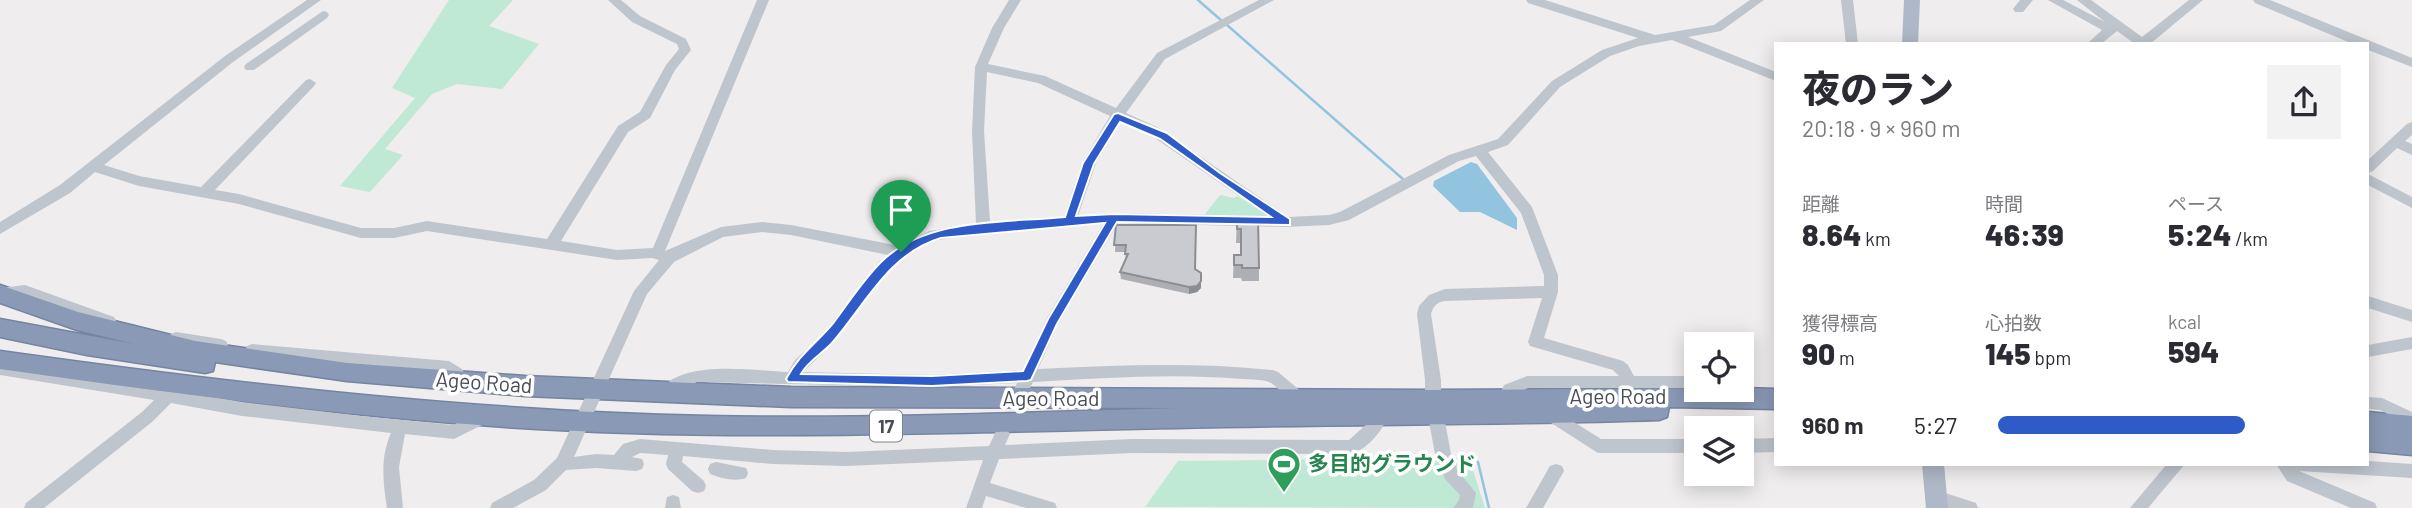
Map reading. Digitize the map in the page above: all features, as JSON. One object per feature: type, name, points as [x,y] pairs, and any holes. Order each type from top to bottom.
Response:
[{"type":"highway","name":"Ageo Road","points":[[0,294],[77,321],[195,350],[408,378],[463,382],[666,394],[1026,399],[1298,398],[1550,414],[1652,410],[1774,413]]},
{"type":"highway","points":[[0,328],[170,360],[303,373],[408,378]]},
{"type":"highway","points":[[0,338],[352,405]]},
{"type":"highway","name":"Ageo Road","points":[[0,360],[170,384],[352,405],[486,416],[707,426],[900,426],[1380,415],[1506,398],[1684,395]]},
{"type":"highway","name":"Ageo Road","points":[[1754,396],[1774,399]]},
{"type":"highway","points":[[2369,422],[2412,426]]},
{"type":"highway","points":[[2369,441],[2412,445]]},
{"type":"main road","points":[[1910,42],[1912,0]]},
{"type":"main road","points":[[1922,42],[1923,0]]},
{"type":"main road","points":[[1933,466],[1936,503]]},
{"type":"street","points":[[0,229],[95,167],[229,59],[315,0]]},
{"type":"street","points":[[551,245],[623,129],[645,115],[670,68],[685,50],[682,42],[636,19],[614,0]]},
{"type":"street","points":[[498,508],[540,485],[563,463],[641,291],[663,256],[762,0]]},
{"type":"street","points":[[983,228],[978,131],[981,67],[998,28],[1015,0]]},
{"type":"street","points":[[1069,221],[1089,163],[1161,56],[1268,0]]},
{"type":"street","points":[[1532,0],[1652,39]]},
{"type":"street","points":[[793,379],[800,364],[826,341],[884,266],[901,252],[929,236],[983,228],[1114,218],[1286,222],[1329,220],[1343,216],[1454,158],[1503,142],[1556,84],[1578,68],[1614,50],[1652,39],[1717,28],[1758,0]]},
{"type":"street","points":[[1847,0],[1852,42]]},
{"type":"street","points":[[2054,0],[2141,42]]},
{"type":"street","points":[[2083,0],[2113,27]]},
{"type":"street","points":[[2144,42],[2197,0]]},
{"type":"street","points":[[2259,0],[2362,42]]},
{"type":"street","points":[[250,67],[323,15]]},
{"type":"street","points":[[2095,42],[2113,27]]},
{"type":"street","points":[[1674,36],[1774,76]]},
{"type":"street","points":[[2369,45],[2412,63]]},
{"type":"street","points":[[981,67],[1041,79],[1118,117],[1164,136],[1286,222]]},
{"type":"street","points":[[204,193],[310,83]]},
{"type":"street","points":[[2369,167],[2412,127]]},
{"type":"street","points":[[2396,142],[2412,150]]},
{"type":"street","points":[[1479,150],[1528,211],[1551,275],[1551,292],[1535,342],[1618,365],[1629,382]]},
{"type":"street","points":[[95,167],[139,181],[284,210],[361,233],[382,234],[427,226],[617,255],[663,256],[722,232],[762,227],[791,230],[901,252]]},
{"type":"street","points":[[2369,180],[2412,203]]},
{"type":"street","points":[[1021,391],[1052,322],[1114,218]]},
{"type":"street","points":[[0,294],[25,291],[116,324],[249,350],[449,367],[463,382]]},
{"type":"street","points":[[1461,508],[1467,504],[1468,493],[1451,474],[1443,454],[1434,407],[1424,314],[1428,303],[1439,296],[1452,294],[1546,292]]},
{"type":"street","points":[[2369,302],[2412,316]]},
{"type":"street","points":[[2369,351],[2412,343]]},
{"type":"street","points":[[0,369],[243,409],[401,427],[454,432],[486,416]]},
{"type":"street","points":[[666,394],[682,382],[697,376],[932,381],[1148,370],[1255,373],[1273,376],[1298,398]]},
{"type":"street","points":[[1506,398],[1509,390],[1527,382],[1684,382]]},
{"type":"street","points":[[32,508],[147,418],[168,395]]},
{"type":"street","points":[[2369,403],[2382,404],[2412,419]]},
{"type":"street","points":[[1550,414],[1598,446],[1684,446]]},
{"type":"street","points":[[619,461],[633,446],[773,457],[846,459],[1132,446],[1352,447],[1377,425],[1380,415]]},
{"type":"street","points":[[395,508],[393,445],[401,427]]},
{"type":"street","points":[[974,508],[1002,434]]},
{"type":"street","points":[[1754,446],[1774,445]]},
{"type":"street","points":[[677,450],[674,464],[698,486]]},
{"type":"street","points":[[563,463],[619,461],[636,464]]},
{"type":"street","points":[[2138,508],[2175,466]]},
{"type":"street","points":[[2286,466],[2293,476],[2370,508]]},
{"type":"street","points":[[2328,466],[2412,471]]},
{"type":"street","points":[[716,469],[740,473]]},
{"type":"street","points":[[1534,508],[1556,471]]},
{"type":"street","points":[[981,487],[1049,508]]},
{"type":"street","points":[[1936,503],[1970,508]]},
{"type":"green space","points":[[449,0],[513,0],[489,26],[539,44],[502,89],[457,84],[432,94],[385,149],[403,155],[370,192],[340,186],[415,98],[392,88]]},
{"type":"green space","points":[[1220,195],[1234,198],[1237,196],[1269,216],[1202,218]]},
{"type":"green space","points":[[1469,458],[1485,508],[1145,507],[1178,461]]},
{"type":"water","points":[[1471,162],[1477,164],[1517,218],[1517,230],[1480,212],[1460,212],[1433,186],[1434,181]]},
{"type":"building","points":[[1237,218],[1258,218],[1259,268],[1234,265],[1234,255],[1241,255],[1241,229],[1237,229]]},
{"type":"building","points":[[1116,225],[1196,225],[1195,269],[1201,273],[1201,281],[1197,286],[1189,287],[1120,272],[1128,254],[1125,254],[1126,245],[1114,245]]},
{"type":"waterway","points":[[1198,0],[1222,21]]},
{"type":"waterway","points":[[1227,25],[1404,180]]},
{"type":"waterway","points":[[1478,462],[1489,508]]},
{"type":"place","name":"多目的グラウンド","points":[[1284,494]]},
{"type":"route","points":[[901,252],[884,266],[826,341],[800,364],[793,379],[932,381],[1027,376],[1052,322],[1114,218],[1069,221],[1089,163],[1107,130],[1118,117],[1164,136],[1286,222],[1203,222],[1166,218],[1114,218],[1069,221],[941,233],[922,239],[901,252]]}]
